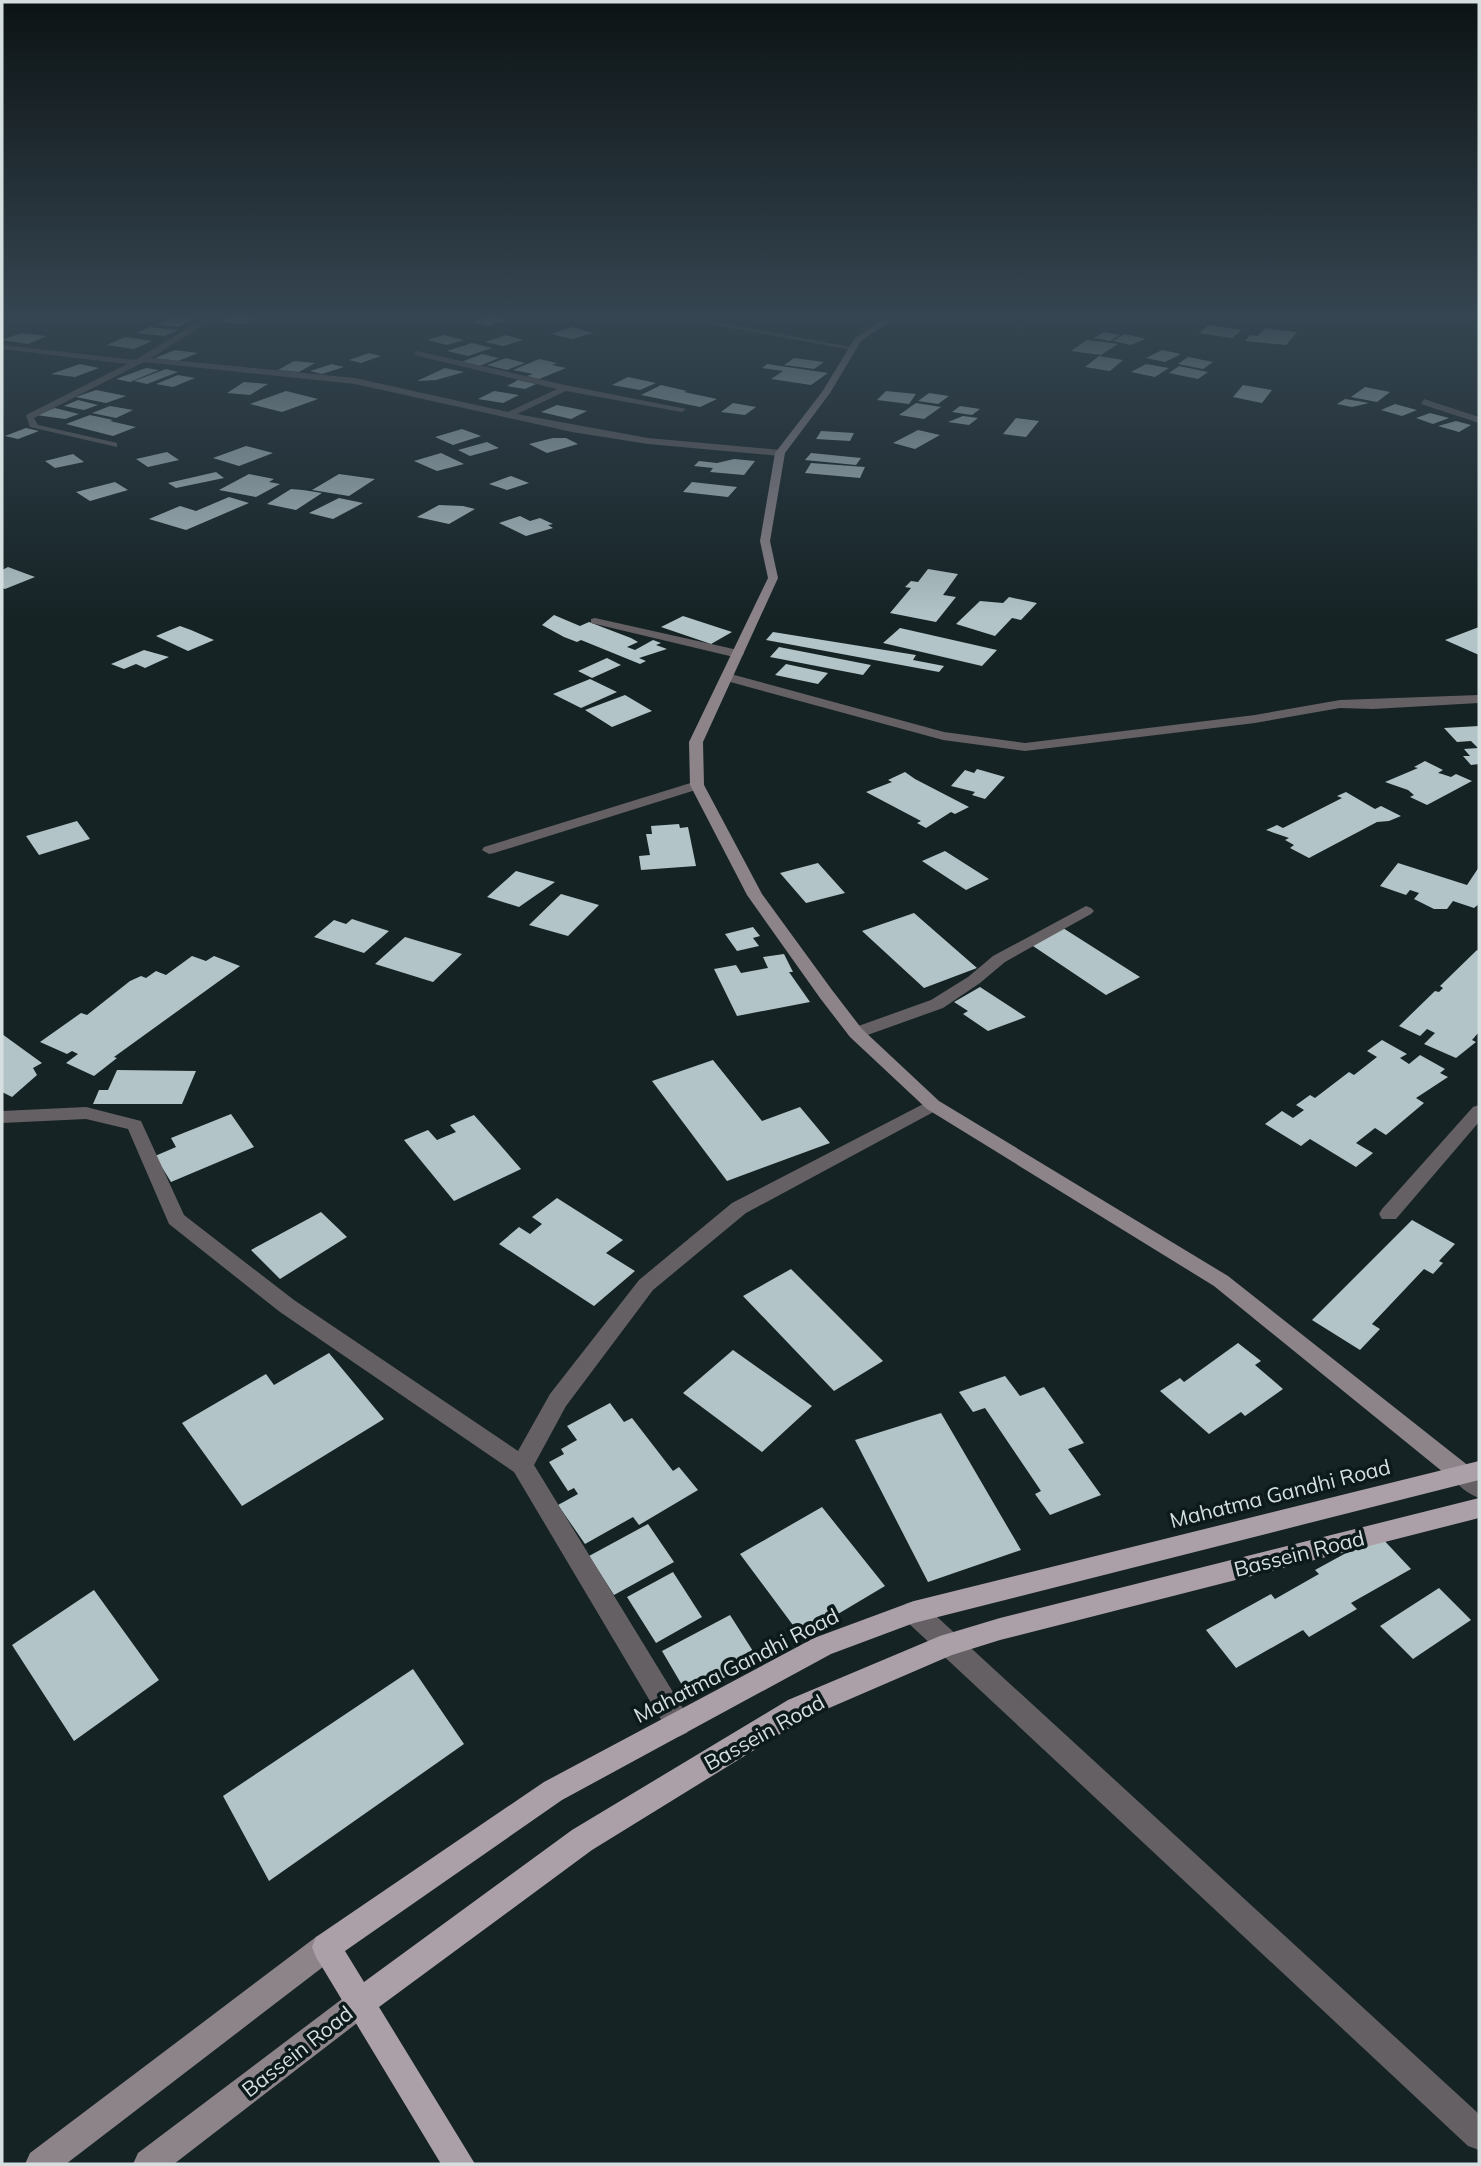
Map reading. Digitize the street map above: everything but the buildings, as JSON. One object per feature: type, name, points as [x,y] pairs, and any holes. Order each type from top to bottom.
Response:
[{"type":"main road","points":[[808,417],[780,453],[765,541],[773,578],[696,742],[697,785],[755,895],[856,1034],[933,1105],[1221,1281],[1474,1477]]},
{"type":"main road","name":"Mahatma Gandhi Road","points":[[326,1947],[553,1791],[823,1646],[914,1612],[1474,1477]]},
{"type":"main road","name":"Bassein Road","points":[[149,2164],[360,2003],[606,1826],[797,1709],[949,1644],[1479,1508]]},
{"type":"main road","points":[[41,2164],[326,1947],[458,2164]]},
{"type":"street","points":[[29,417],[34,427],[114,444]]},
{"type":"street","points":[[520,417],[648,441],[780,453]]},
{"type":"street","points":[[595,621],[738,654]]},
{"type":"street","points":[[727,677],[943,736],[1025,747],[1255,719],[1340,704],[1373,705],[1479,699]]},
{"type":"street","points":[[489,850],[697,785]]},
{"type":"street","points":[[856,1034],[937,1004],[974,980],[999,959],[1086,911]]},
{"type":"street","points":[[522,1465],[558,1400],[646,1285],[738,1208],[933,1105]]},
{"type":"street","points":[[2,1117],[86,1113],[135,1125],[176,1219],[287,1306],[522,1465],[678,1724]]},
{"type":"street","points":[[1389,1213],[1477,1120]]},
{"type":"street","points":[[914,1612],[1479,2135]]}]
